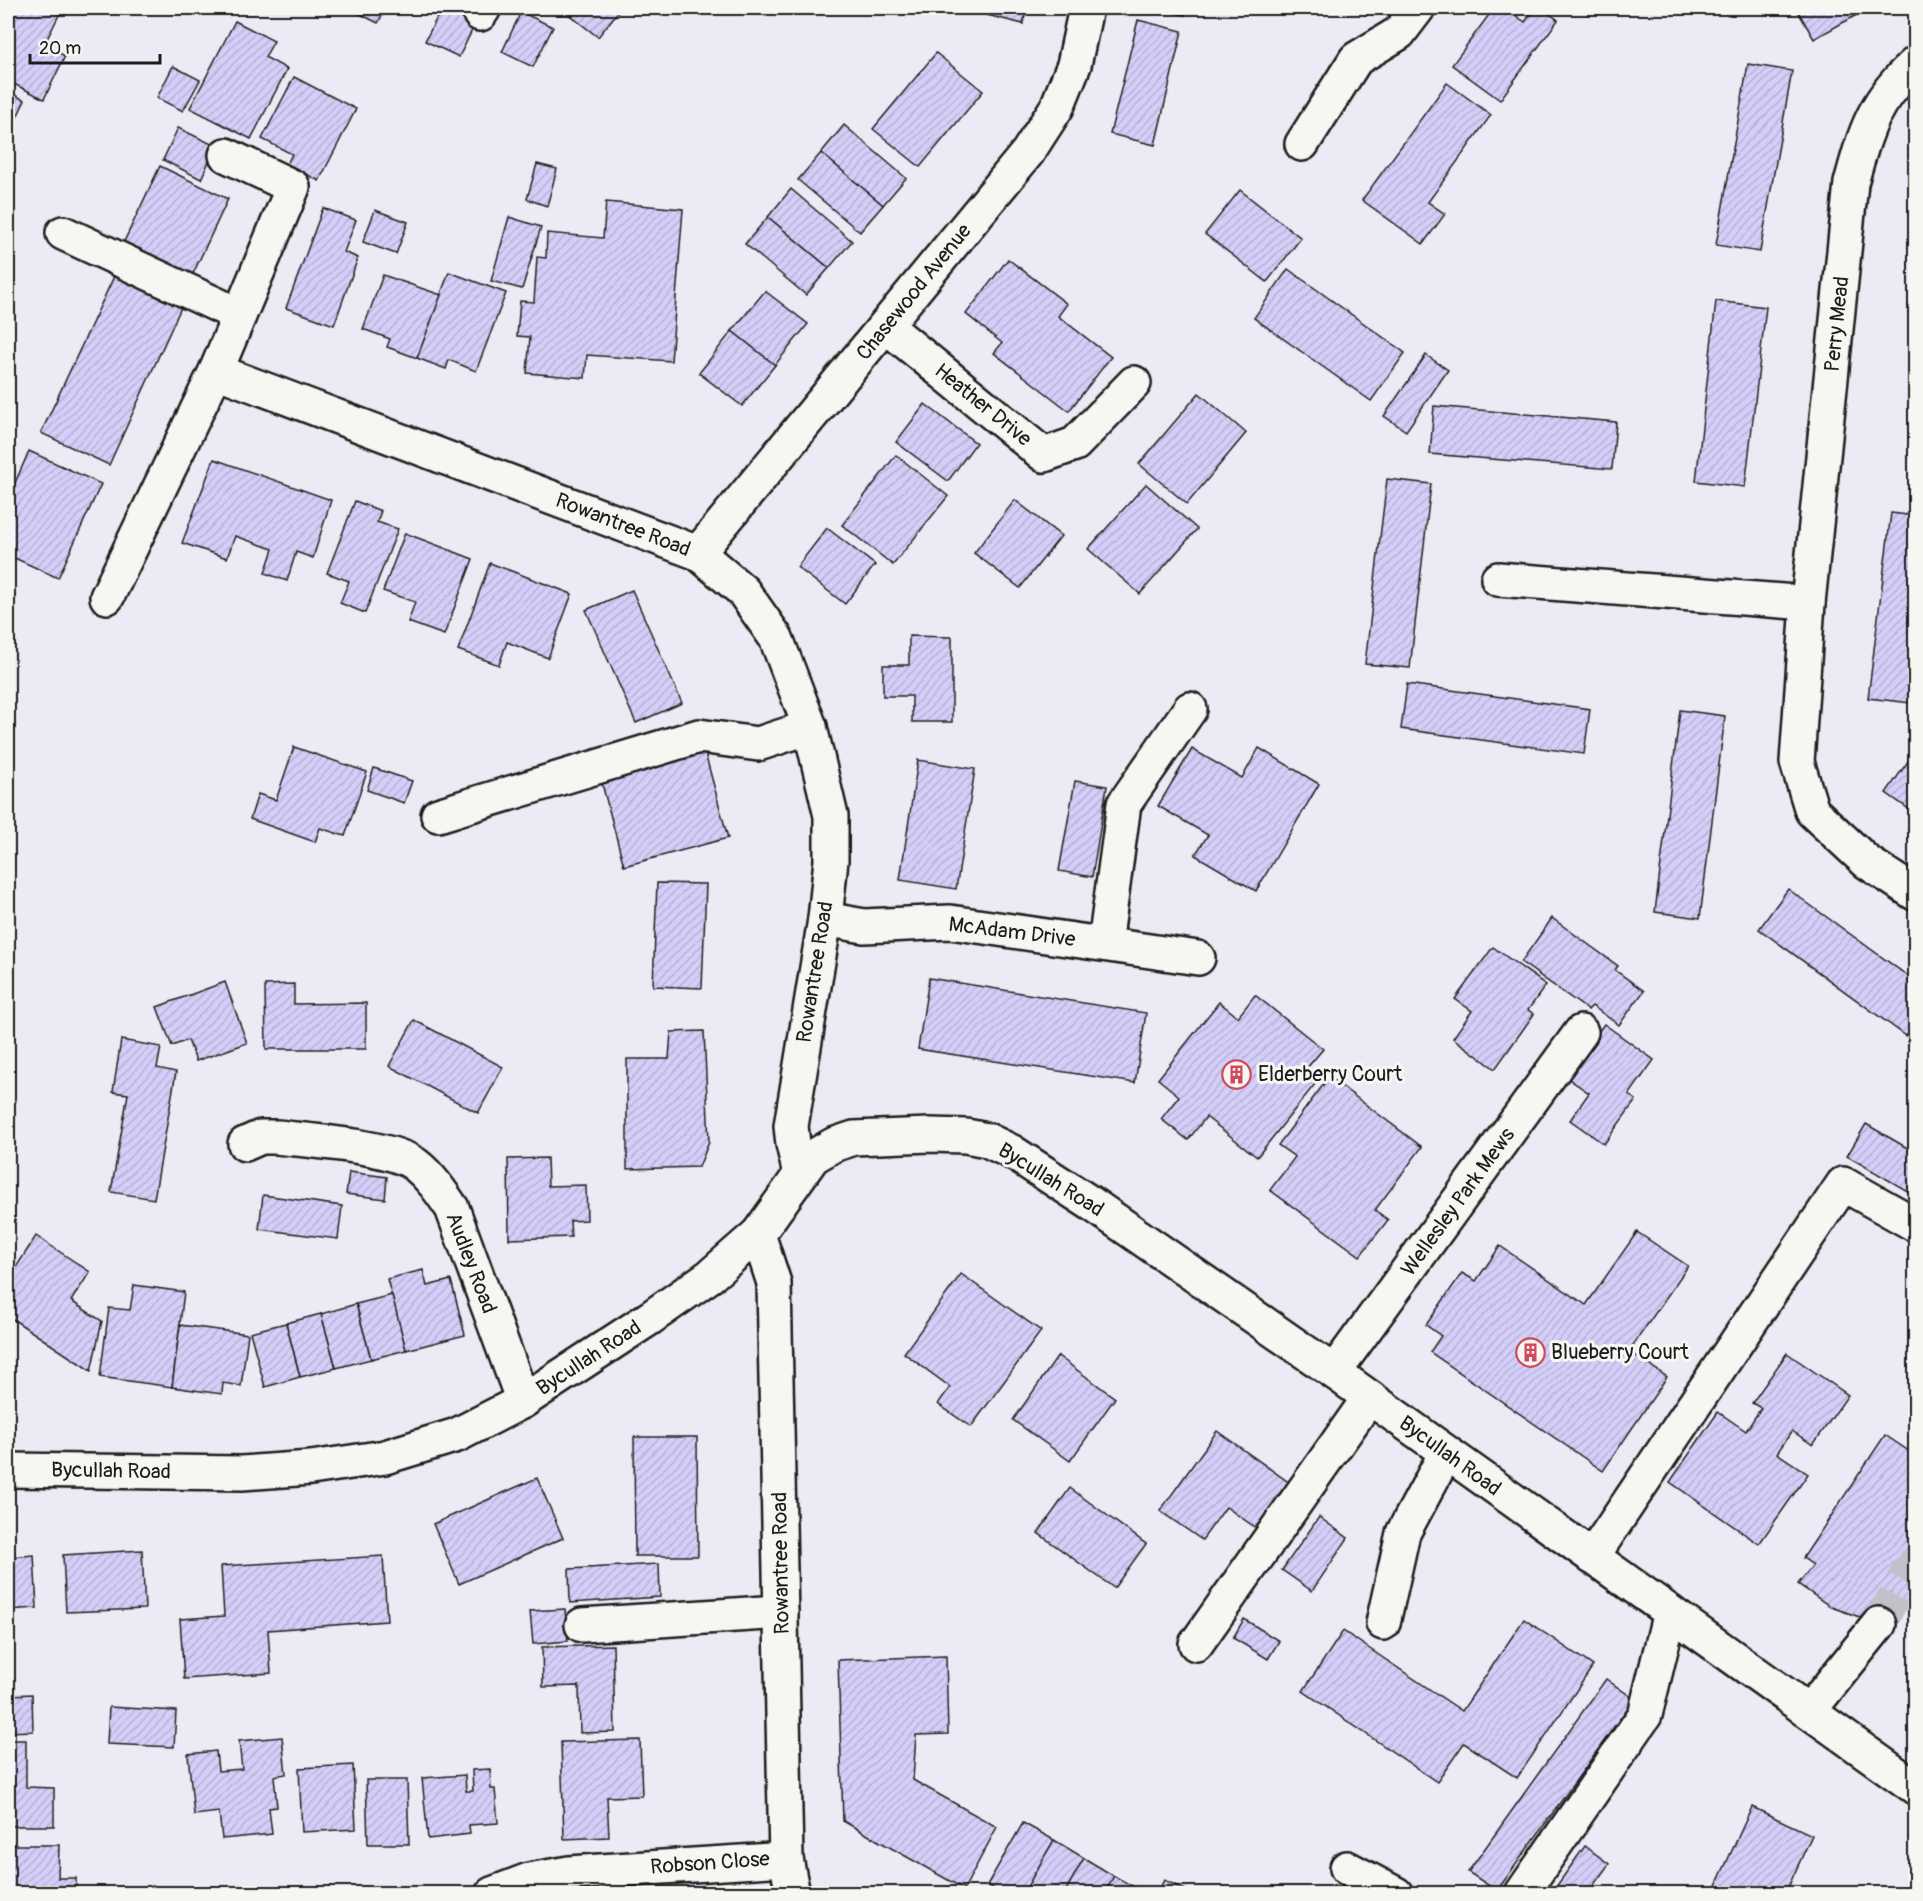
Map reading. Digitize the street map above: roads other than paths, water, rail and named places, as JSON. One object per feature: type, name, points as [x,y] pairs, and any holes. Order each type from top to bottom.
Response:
[{"type":"street","name":"Chasewood Avenue","points":[[698,553],[1028,152],[1057,107],[1074,65],[1086,8]]},
{"type":"street","points":[[1302,144],[1356,59],[1399,33],[1418,8]]},
{"type":"street","name":"Perry Mead","points":[[1916,63],[1899,78],[1883,99],[1864,136],[1851,183],[1808,603],[1797,762],[1812,811],[1867,862],[1916,894]]},
{"type":"street","points":[[107,597],[216,371],[293,187],[226,155]]},
{"type":"street","points":[[63,233],[239,315]]},
{"type":"street","name":"Heather Drive","points":[[886,326],[1044,455],[1076,444],[1134,383]]},
{"type":"street","name":"Rowantree Road","points":[[216,371],[698,553],[743,591],[776,638],[810,727],[831,816],[831,860],[825,919],[792,1126],[793,1144],[800,1174]]},
{"type":"street","points":[[1498,579],[1808,603]]},
{"type":"street","points":[[1105,944],[1125,804],[1190,709]]},
{"type":"street","points":[[438,815],[699,736],[758,744],[810,727]]},
{"type":"street","name":"McAdam Drive","points":[[825,919],[864,926],[950,922],[1198,958]]},
{"type":"street","name":"Wellesley Park Mews","points":[[1334,1372],[1581,1032]]},
{"type":"street","name":"Bycullah Road","points":[[8,1470],[242,1473],[311,1468],[385,1457],[456,1435],[523,1401],[710,1276],[758,1234],[813,1157],[833,1145],[854,1138],[966,1136],[987,1140],[1012,1152],[1092,1204],[1334,1372],[1916,1788]]},
{"type":"street","name":"Audley Road","points":[[245,1144],[261,1137],[288,1138],[390,1152],[414,1164],[433,1182],[452,1208],[523,1401]]},
{"type":"street","points":[[1592,1557],[1843,1184],[1916,1225]]},
{"type":"street","name":"Rowantree Road","points":[[758,1234],[774,1283],[786,1859],[793,1893]]},
{"type":"street","points":[[1196,1644],[1369,1398]]},
{"type":"street","points":[[1383,1623],[1403,1533],[1446,1453]]},
{"type":"street","points":[[582,1625],[782,1611]]},
{"type":"street","points":[[1522,1893],[1644,1715],[1670,1612]]},
{"type":"street","points":[[1809,1711],[1879,1624]]},
{"type":"street","name":"Robson Close","points":[[492,1893],[529,1880],[569,1873],[786,1859]]},
{"type":"street","points":[[1347,1868],[1396,1893]]},
{"type":"tunnel","points":[[1879,1624],[1916,1558]]},
{"type":"place","name":"Elderberry Court","points":[[1237,1074]]},
{"type":"place","name":"Blueberry Court","points":[[1530,1352]]}]
